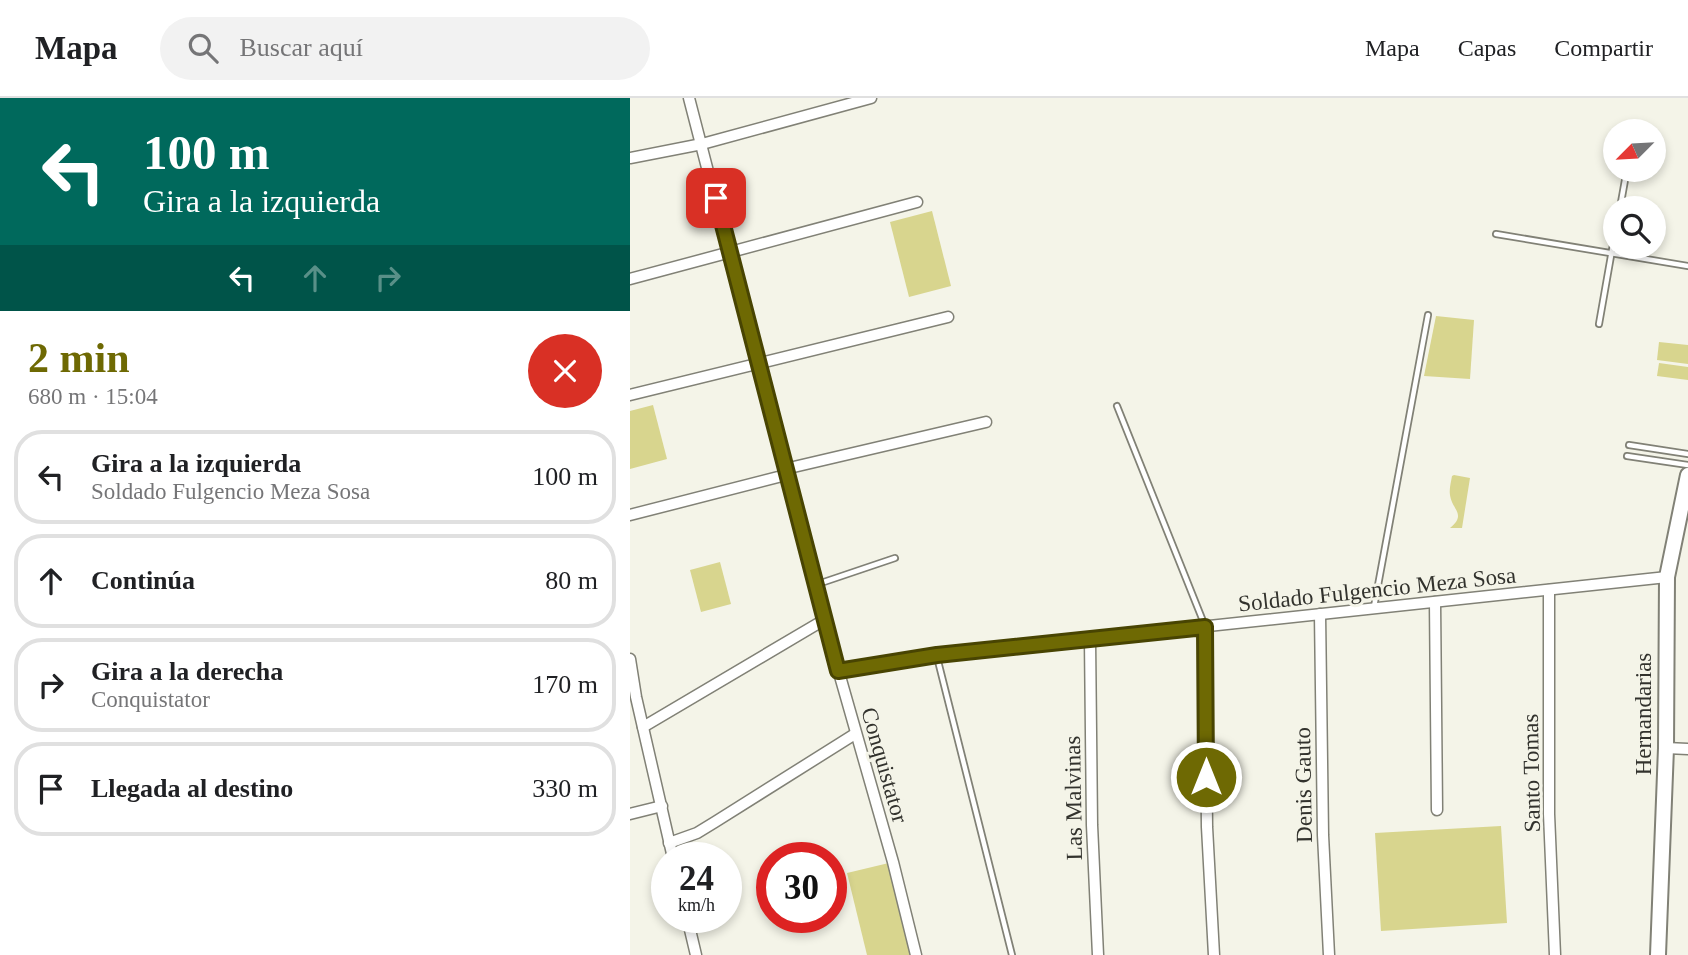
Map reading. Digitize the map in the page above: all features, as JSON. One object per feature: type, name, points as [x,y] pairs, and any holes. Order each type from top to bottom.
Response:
[{"type":"street","name":"Conquistator","points":[[689,98],[824,620],[916,955]]},
{"type":"street","points":[[630,158],[702,144],[871,98]]},
{"type":"street","points":[[630,279],[917,202]]},
{"type":"street","points":[[630,394],[948,317]]},
{"type":"street","points":[[630,515],[785,472],[985,422]]},
{"type":"street","name":"Hernandarias","points":[[1658,955],[1666,748],[1667,577],[1683,523],[1688,475]]},
{"type":"street","name":"Soldado Fulgencio Meza Sosa","points":[[838,671],[937,655],[1667,577]]},
{"type":"street","name":"Santo Tomas","points":[[1549,590],[1549,814],[1555,955]]},
{"type":"street","points":[[1435,602],[1437,810]]},
{"type":"street","name":"Denis Gauto","points":[[1320,614],[1323,835],[1329,955]]},
{"type":"street","points":[[643,727],[824,620]]},
{"type":"street","points":[[1205,627],[1207,827],[1214,955]]},
{"type":"street","name":"Las Malvinas","points":[[1090,640],[1093,858],[1098,955]]},
{"type":"street","points":[[630,659],[636,697],[670,842]]},
{"type":"street","points":[[673,842],[697,833],[855,734]]},
{"type":"street","points":[[1666,748],[1688,749]]},
{"type":"street","points":[[630,814],[662,806]]},
{"type":"street","points":[[691,933],[696,955]]},
{"type":"lane","points":[[1496,234],[1603,252]]},
{"type":"lane","points":[[1599,324],[1611,259]]},
{"type":"lane","points":[[1650,259],[1688,265]]},
{"type":"lane","points":[[1374,609],[1428,315]]},
{"type":"lane","points":[[1117,406],[1205,627]]},
{"type":"lane","points":[[1629,445],[1688,454]]},
{"type":"lane","points":[[1627,456],[1688,465]]},
{"type":"lane","points":[[815,585],[895,558]]},
{"type":"lane","points":[[937,655],[1012,955]]},
{"type":"shaded area","points":[[932,211],[951,286],[909,297],[890,222]]},
{"type":"shaded area","points":[[1436,316],[1474,320],[1470,379],[1424,376]]},
{"type":"shaded area","points":[[1659,342],[1688,345],[1688,364],[1657,360]]},
{"type":"shaded area","points":[[1659,363],[1688,367],[1688,380],[1657,376]]},
{"type":"shaded area","points":[[653,405],[667,459],[630,469],[630,411]]},
{"type":"shaded area","points":[[1454,475],[1470,478],[1462,528],[1450,528],[1458,515],[1450,493]]},
{"type":"shaded area","points":[[720,562],[731,604],[701,612],[690,570]]},
{"type":"shaded area","points":[[1501,826],[1507,923],[1381,931],[1375,833]]},
{"type":"shaded area","points":[[893,862],[916,955],[867,955],[847,873]]},
{"type":"route","points":[[716,198],[838,671],[937,655],[1205,627],[1206,777]]}]
